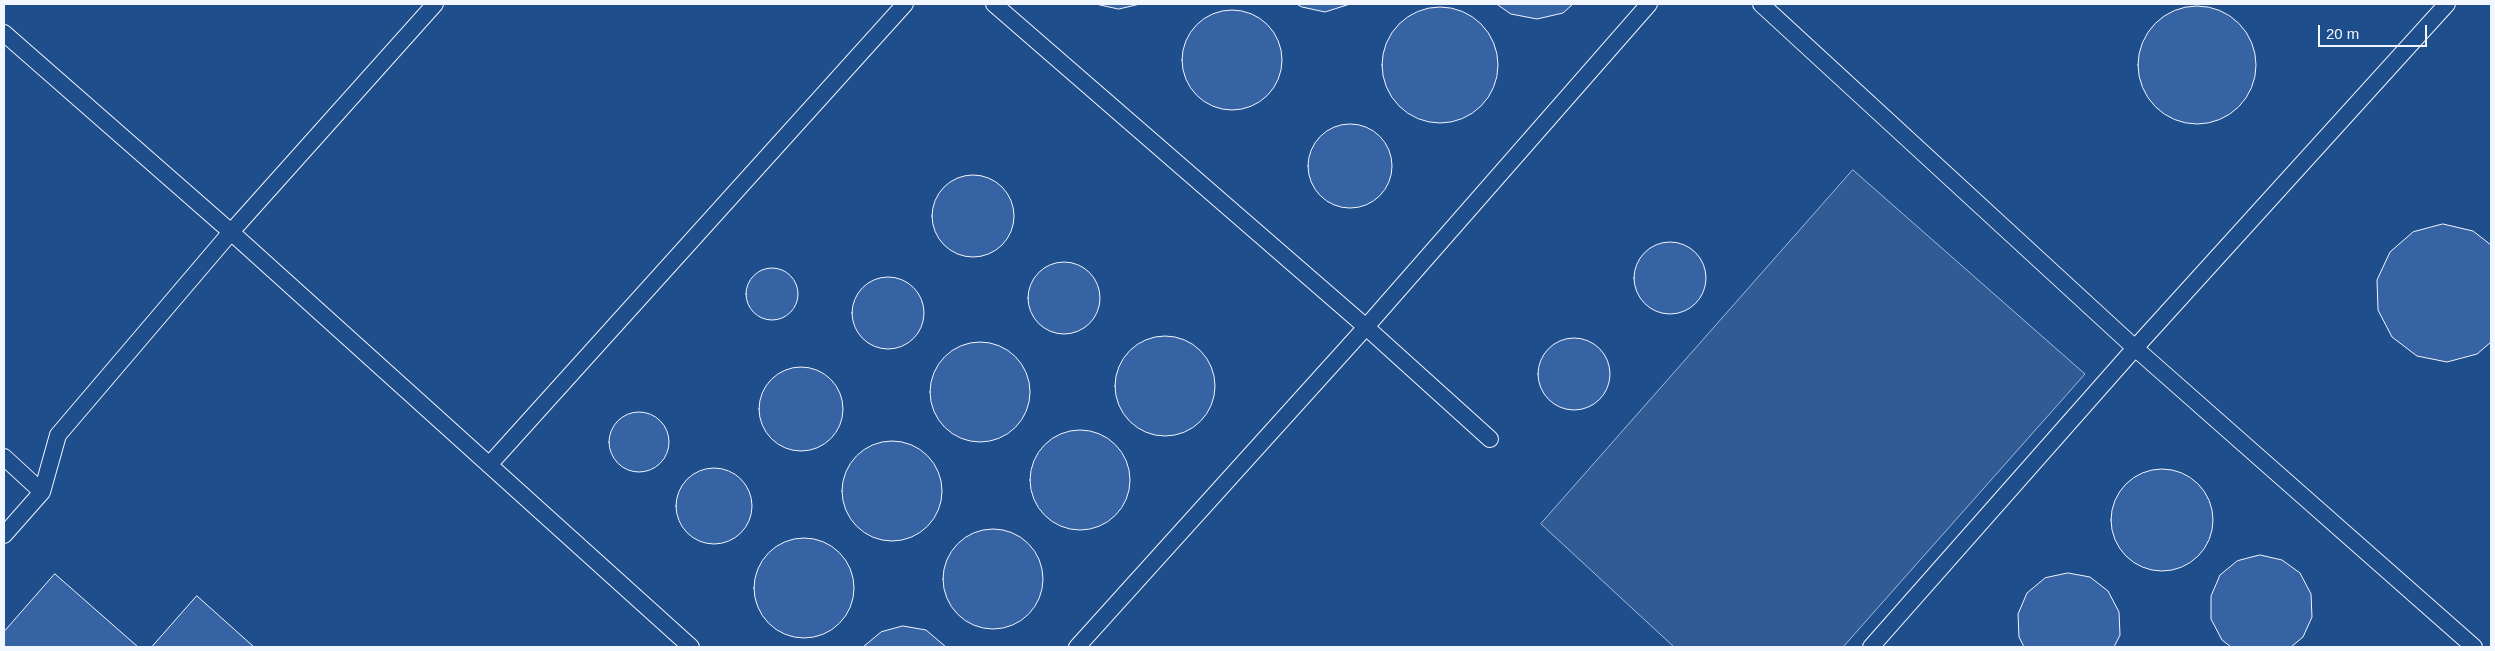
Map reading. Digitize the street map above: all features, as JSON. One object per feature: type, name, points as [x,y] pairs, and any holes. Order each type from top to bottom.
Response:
[{"type":"lane","points":[[4,535],[42,492],[58,435],[230,232],[435,4]]},
{"type":"lane","points":[[489,465],[906,4]]},
{"type":"lane","points":[[994,4],[1366,327],[1490,439]]},
{"type":"lane","points":[[1076,647],[1366,327],[1649,4]]},
{"type":"lane","points":[[1761,4],[2135,348],[2474,647]]},
{"type":"lane","points":[[1871,647],[2135,348],[2447,4]]},
{"type":"lane","points":[[4,33],[230,232],[691,647]]},
{"type":"lane","points":[[4,457],[42,492]]},
{"type":"shaded area","points":[[1853,170],[2085,374],[1843,647],[1674,647],[1541,524]]},
{"type":"building","points":[[1096,4],[1140,4],[1119,9]]},
{"type":"building","points":[[1297,4],[1350,4],[1325,12],[1302,7]]},
{"type":"building","points":[[1497,4],[1573,4],[1563,13],[1537,19],[1511,14]]},
{"type":"building","points":[[2197,6],[2219,11],[2230,16],[2246,32],[2251,43],[2256,65],[2251,87],[2246,98],[2230,114],[2219,119],[2197,124],[2175,119],[2164,114],[2148,98],[2143,87],[2138,65],[2143,43],[2148,32],[2164,16],[2175,11]]},
{"type":"building","points":[[1440,7],[1462,11],[1481,24],[1494,43],[1498,65],[1494,87],[1481,106],[1462,119],[1440,123],[1418,119],[1399,106],[1386,87],[1382,65],[1386,43],[1399,24],[1418,11]]},
{"type":"building","points":[[1232,10],[1242,11],[1260,18],[1274,32],[1281,50],[1281,70],[1274,88],[1260,102],[1242,109],[1232,110],[1222,109],[1204,102],[1190,88],[1183,70],[1182,60],[1183,50],[1190,32],[1204,18],[1222,11]]},
{"type":"building","points":[[1350,124],[1366,127],[1380,136],[1389,150],[1392,166],[1389,182],[1380,196],[1366,205],[1350,208],[1334,205],[1320,196],[1311,182],[1308,166],[1311,150],[1320,136],[1334,127]]},
{"type":"building","points":[[973,175],[989,178],[1002,187],[1011,200],[1014,216],[1011,232],[1002,245],[989,254],[973,257],[957,254],[944,245],[935,232],[932,216],[935,200],[944,187],[957,178]]},
{"type":"building","points":[[2443,224],[2473,231],[2491,245],[2491,342],[2477,354],[2447,362],[2417,356],[2392,337],[2378,310],[2377,280],[2390,252],[2413,232]]},
{"type":"building","points":[[1677,242],[1696,252],[1704,264],[1706,278],[1704,292],[1696,304],[1684,312],[1663,314],[1644,304],[1636,292],[1634,271],[1644,252],[1656,244]]},
{"type":"building","points":[[1071,262],[1090,272],[1098,284],[1100,298],[1098,312],[1090,324],[1078,332],[1057,334],[1038,324],[1030,312],[1028,291],[1038,272],[1050,264]]},
{"type":"building","points":[[772,268],[782,270],[790,276],[796,284],[798,294],[796,304],[790,312],[782,318],[772,320],[762,318],[754,312],[748,304],[746,294],[748,284],[754,276],[762,270]]},
{"type":"building","points":[[895,277],[914,287],[922,299],[924,313],[922,327],[914,339],[902,347],[881,349],[862,339],[854,327],[852,306],[862,287],[874,279]]},
{"type":"building","points":[[1165,336],[1175,337],[1193,344],[1207,358],[1214,376],[1214,396],[1207,414],[1193,428],[1175,435],[1165,436],[1155,435],[1137,428],[1123,414],[1116,396],[1115,386],[1116,376],[1123,358],[1137,344],[1155,337]]},
{"type":"building","points":[[1581,338],[1600,348],[1608,360],[1610,374],[1608,388],[1600,400],[1588,408],[1567,410],[1548,400],[1540,388],[1538,367],[1548,348],[1560,340]]},
{"type":"building","points":[[980,342],[990,343],[1008,350],[1022,364],[1029,382],[1029,402],[1022,420],[1008,434],[990,441],[980,442],[970,441],[952,434],[938,420],[931,402],[930,392],[931,382],[938,364],[952,350],[970,343]]},
{"type":"building","points":[[793,367],[809,367],[825,374],[836,385],[843,401],[840,425],[831,439],[825,444],[809,451],[793,451],[777,444],[766,433],[759,417],[759,401],[766,385],[777,374]]},
{"type":"building","points":[[639,412],[655,417],[660,421],[664,426],[669,442],[664,458],[660,463],[655,467],[639,472],[623,467],[618,463],[614,458],[609,442],[614,426],[618,421],[623,417]]},
{"type":"building","points":[[1080,430],[1090,431],[1108,438],[1122,452],[1129,470],[1129,490],[1122,508],[1108,522],[1090,529],[1080,530],[1070,529],[1052,522],[1038,508],[1031,490],[1030,480],[1031,470],[1038,452],[1052,438],[1070,431]]},
{"type":"building","points":[[892,441],[902,442],[920,449],[934,463],[941,481],[941,501],[934,519],[920,533],[902,540],[892,541],[882,540],[864,533],[850,519],[843,501],[842,491],[843,481],[850,463],[864,449],[882,442]]},
{"type":"building","points":[[714,468],[728,471],[741,479],[749,492],[752,506],[749,520],[741,533],[728,541],[714,544],[700,541],[687,533],[679,520],[676,506],[679,492],[687,479],[700,471]]},
{"type":"building","points":[[2162,469],[2181,473],[2198,484],[2209,501],[2213,520],[2209,539],[2198,556],[2181,567],[2162,571],[2143,567],[2126,556],[2115,539],[2111,520],[2115,501],[2126,484],[2143,473]]},
{"type":"building","points":[[993,529],[1003,530],[1021,537],[1035,551],[1042,569],[1042,589],[1035,607],[1021,621],[1003,628],[993,629],[983,628],[965,621],[951,607],[944,589],[943,579],[944,569],[951,551],[965,537],[983,530]]},
{"type":"building","points":[[804,538],[814,539],[832,546],[846,560],[853,578],[853,598],[846,616],[832,630],[814,637],[804,638],[794,637],[776,630],[762,616],[755,598],[754,588],[755,578],[762,560],[776,546],[794,539]]},
{"type":"building","points":[[2260,555],[2282,560],[2300,573],[2311,594],[2312,617],[2303,637],[2291,647],[2231,647],[2222,640],[2211,619],[2211,596],[2220,575],[2237,561]]},
{"type":"building","points":[[2068,573],[2090,577],[2108,591],[2119,612],[2120,635],[2114,647],[2024,647],[2019,637],[2018,614],[2027,593],[2045,578]]},
{"type":"building","points":[[55,574],[138,647],[4,647],[4,632]]},
{"type":"building","points":[[197,596],[254,647],[152,647]]},
{"type":"building","points":[[903,626],[926,630],[946,647],[863,647],[881,632]]}]
